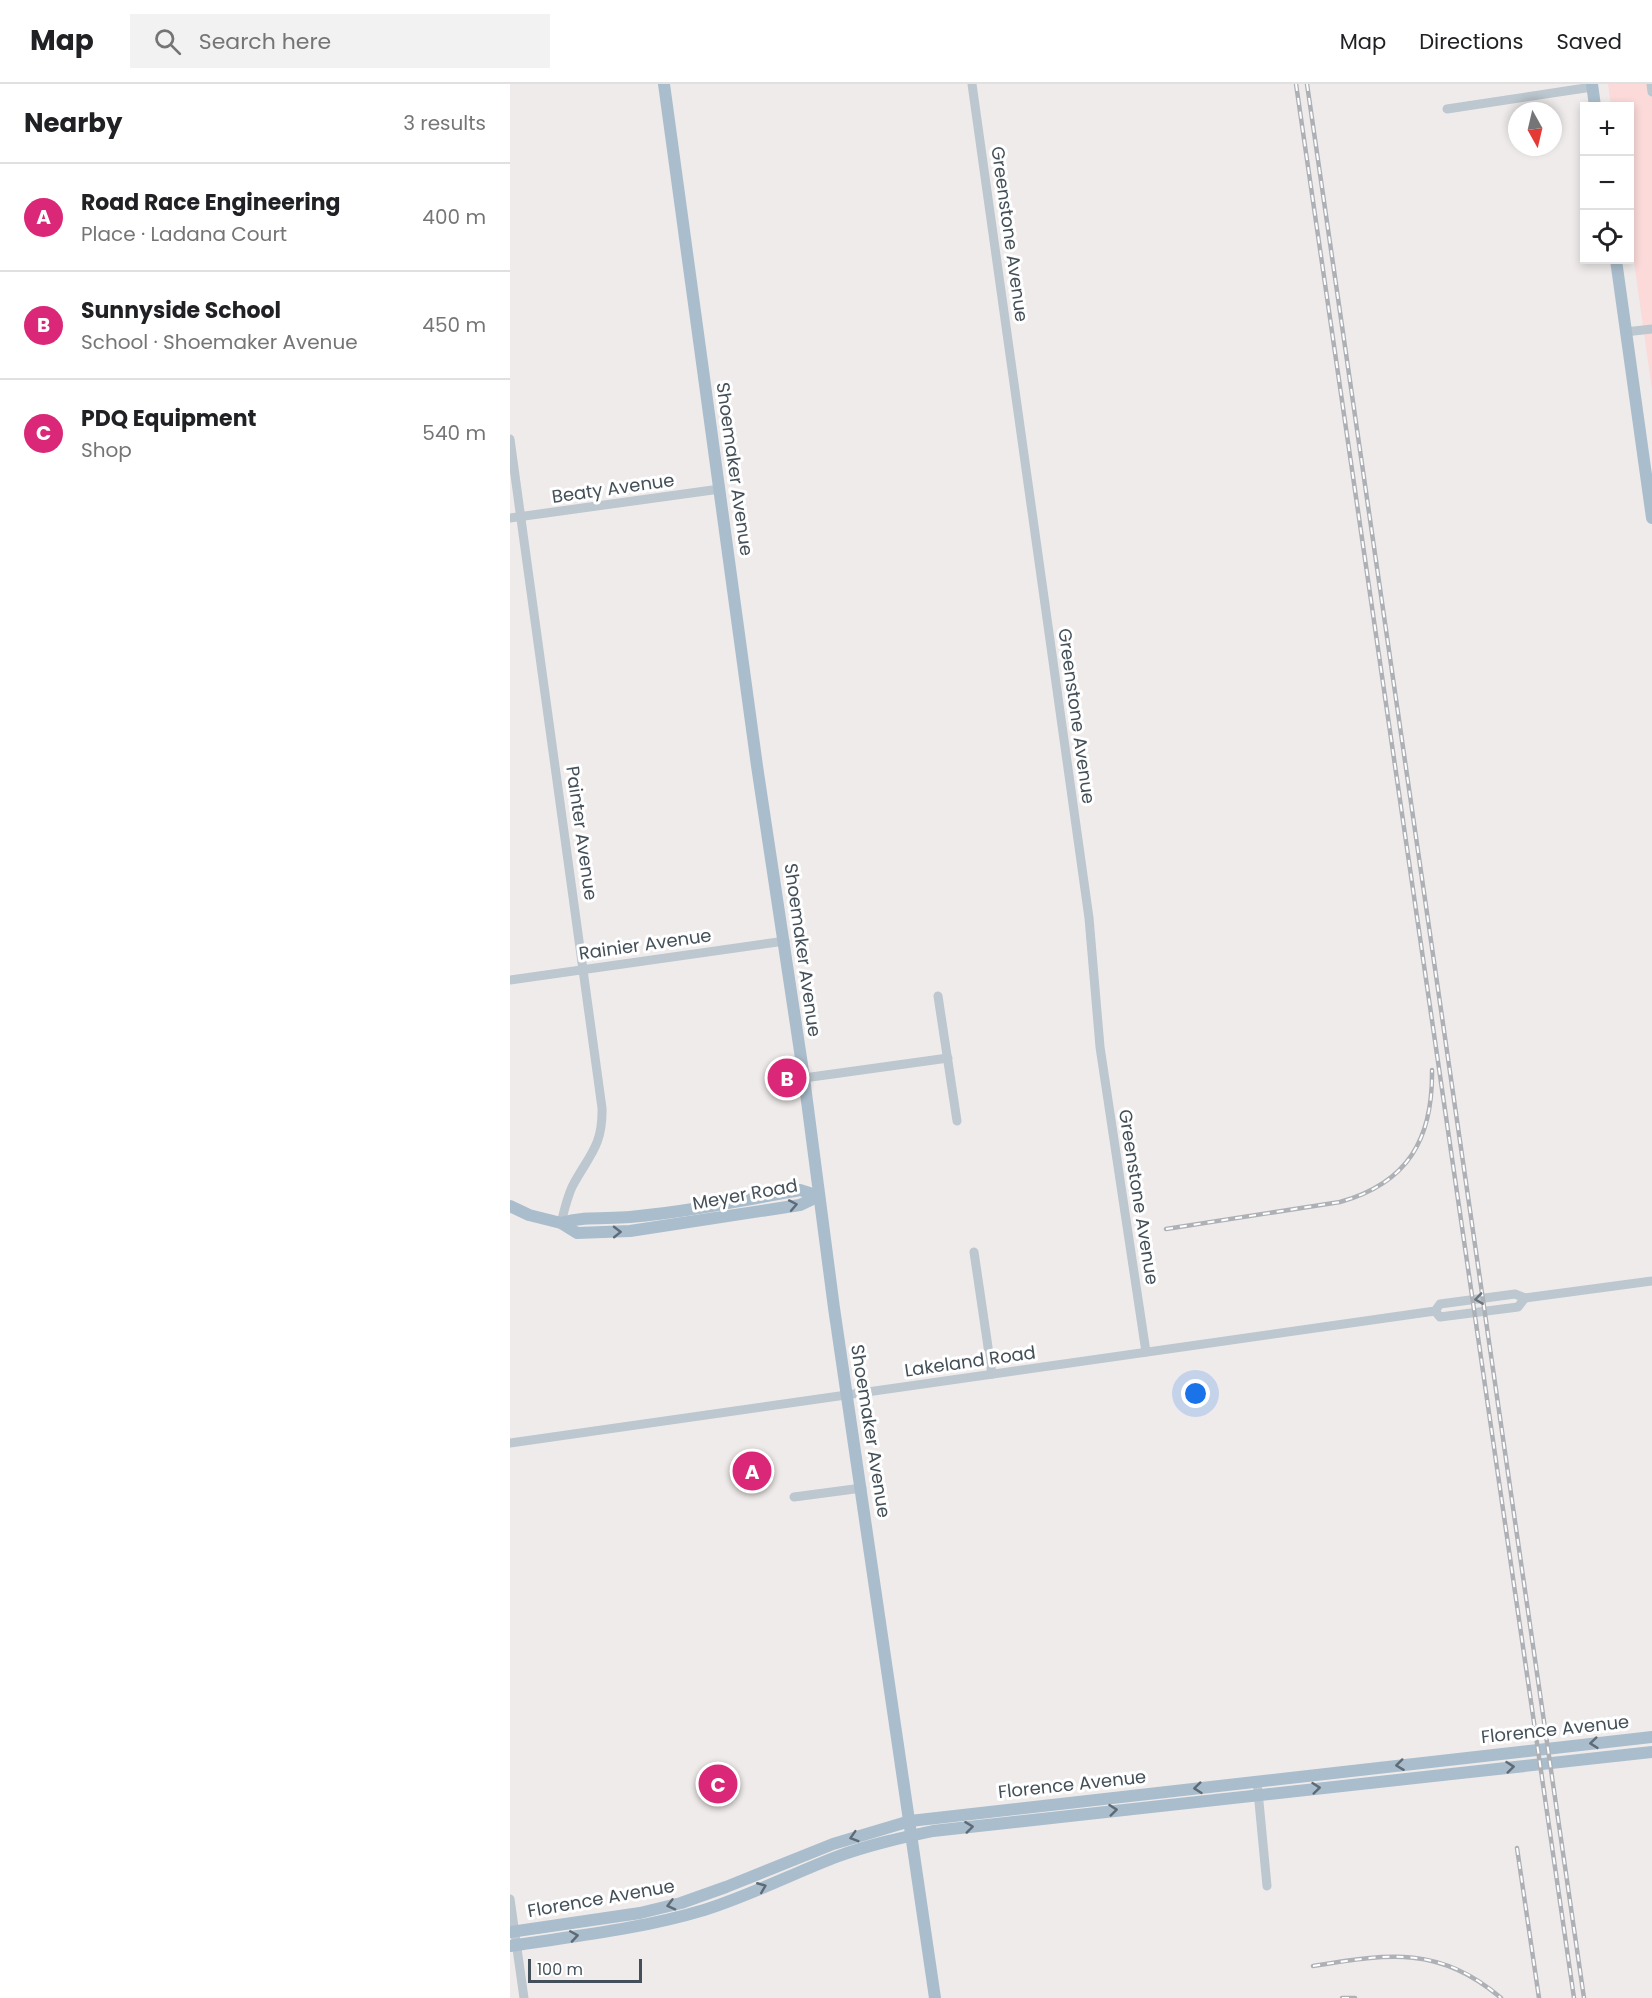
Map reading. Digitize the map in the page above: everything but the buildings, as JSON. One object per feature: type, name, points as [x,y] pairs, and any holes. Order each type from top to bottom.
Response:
[{"type":"main road","name":"Shoemaker Avenue","points":[[664,84],[757,766],[785,941],[819,1196],[935,1998]]},
{"type":"main road","points":[[1592,86],[1594,102]]},
{"type":"main road","points":[[1617,264],[1652,518]]},
{"type":"main road","name":"Meyer Road","points":[[561,1223],[576,1218],[630,1217],[667,1212],[800,1190],[819,1196]]},
{"type":"main road","name":"Meyer Road","points":[[510,1206],[529,1215],[561,1223],[577,1233],[630,1231],[668,1226],[800,1205],[819,1196]]},
{"type":"main road","points":[[667,1212],[668,1226]]},
{"type":"main road","name":"Florence Avenue","points":[[513,1946],[684,1916],[707,1909],[837,1856],[882,1841],[933,1831],[1054,1810],[1257,1781],[1652,1737]]},
{"type":"main road","name":"Florence Avenue","points":[[512,1932],[640,1912],[681,1903],[833,1844],[910,1821],[1258,1794],[1652,1752]]},
{"type":"street","name":"Greenstone Avenue","points":[[972,84],[1089,918],[1100,1047],[1146,1352]]},
{"type":"street","points":[[1651,84],[1652,92]]},
{"type":"street","points":[[1447,109],[1592,86]]},
{"type":"street","points":[[1626,332],[1652,328]]},
{"type":"street","name":"Painter Avenue","points":[[510,439],[603,1119],[595,1151],[572,1187],[561,1223]]},
{"type":"street","name":"Beaty Avenue","points":[[510,518],[720,489]]},
{"type":"street","name":"Rainier Avenue","points":[[510,980],[785,941]]},
{"type":"street","points":[[938,996],[957,1121]]},
{"type":"street","points":[[804,1078],[948,1058]]},
{"type":"street","points":[[974,1252],[992,1374]]},
{"type":"street","name":"Lakeland Road","points":[[510,1443],[1435,1311],[1440,1317],[1518,1308],[1525,1298],[1652,1281]]},
{"type":"street","points":[[794,1497],[862,1488]]},
{"type":"street","points":[[1257,1781],[1267,1886]]},
{"type":"street","points":[[510,1899],[513,1946],[524,1998]]},
{"type":"shaded area","points":[[1608,84],[1652,84],[1652,390],[1634,262],[1634,102],[1610,102]]},
{"type":"railway","points":[[1296,84],[1574,1998]]},
{"type":"railway","points":[[1307,84],[1584,1998]]},
{"type":"railway","points":[[1166,1229],[1340,1202],[1364,1194],[1383,1183],[1412,1155],[1421,1137],[1428,1117],[1432,1070]]},
{"type":"railway","points":[[1517,1848],[1539,1998]]},
{"type":"railway","points":[[1313,1966],[1365,1958],[1389,1957],[1434,1961],[1456,1969],[1478,1981],[1501,1998]]},
{"type":"railway","points":[[1342,1998],[1355,1998]]},
{"type":"place","name":"Sunnyside School","points":[[787,1078]]},
{"type":"place","name":"Road Race Engineering","points":[[752,1471]]},
{"type":"place","name":"PDQ Equipment","points":[[718,1784]]}]
